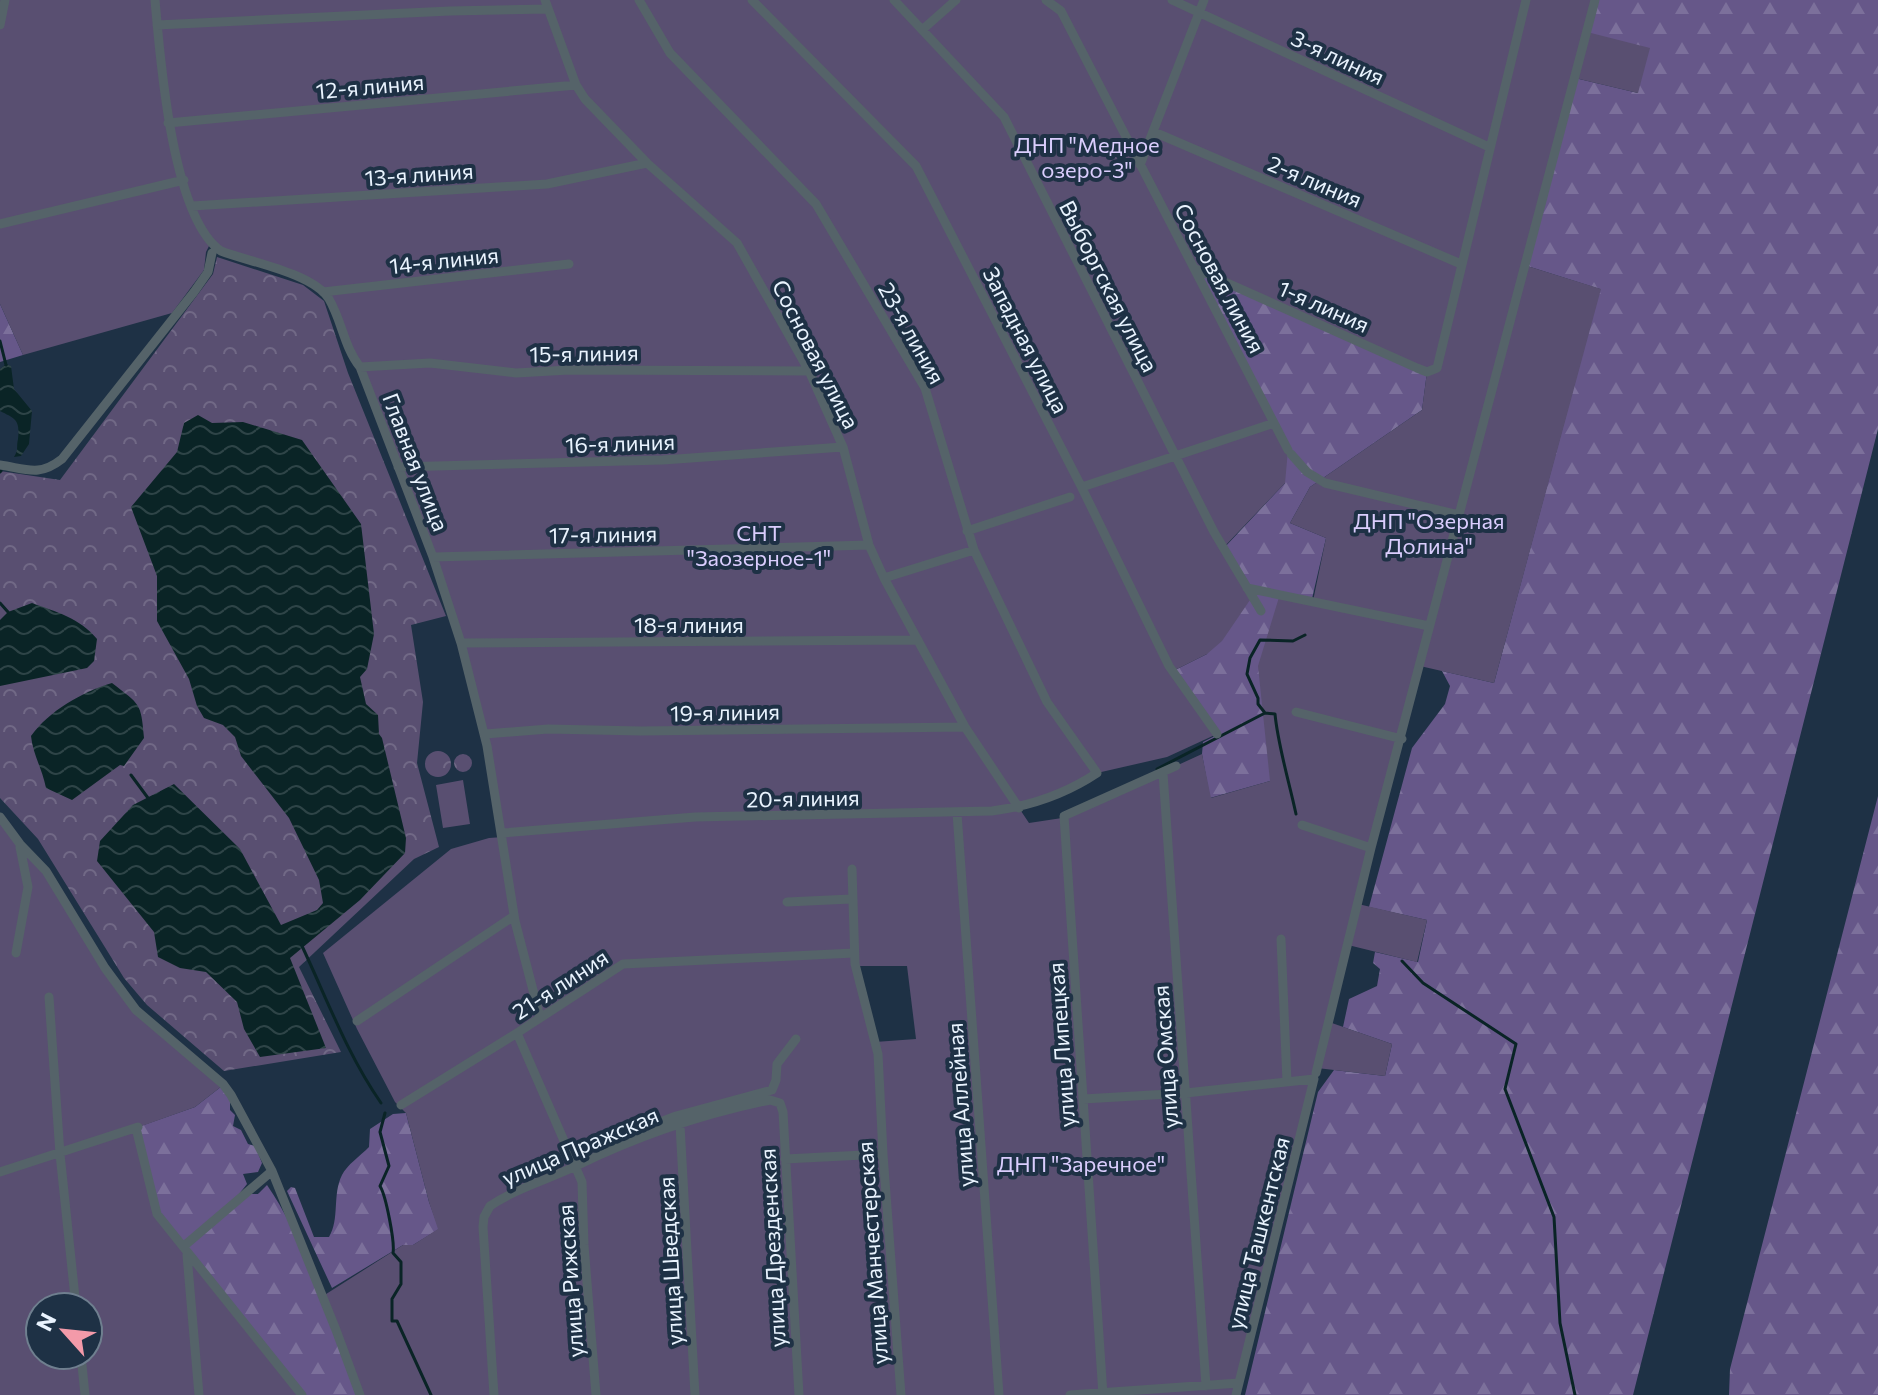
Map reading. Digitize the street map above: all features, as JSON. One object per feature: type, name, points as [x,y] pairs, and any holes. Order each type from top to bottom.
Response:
[{"type":"street","points":[[0,25],[5,0]]},
{"type":"street","points":[[155,0],[168,123],[203,235],[221,251],[307,280],[323,292]]},
{"type":"street","name":"23-я линия","points":[[639,0],[670,53],[816,204],[925,388],[974,550],[1047,702],[1097,773]]},
{"type":"street","name":"Западная улица","points":[[752,0],[916,166],[1082,487],[1169,666],[1217,734]]},
{"type":"street","name":"Выборгская улица","points":[[894,0],[1004,117],[1214,532],[1261,611]]},
{"type":"street","points":[[922,30],[956,0]]},
{"type":"street","name":"Сосновая линия","points":[[1046,0],[1061,11],[1290,452],[1307,472],[1325,483],[1459,515]]},
{"type":"street","name":"3-я линия","points":[[1172,0],[1489,147]]},
{"type":"street","points":[[1140,165],[1204,0]]},
{"type":"street","points":[[1461,264],[1526,2],[1514,0]]},
{"type":"street","name":"улица Ташкентская","points":[[1236,1395],[1371,848],[1595,0]]},
{"type":"street","points":[[157,25],[546,5]]},
{"type":"street","name":"Сосновая улица","points":[[546,5],[576,85],[585,99],[647,163],[737,243],[809,371],[843,447],[869,545],[884,578],[965,727],[1019,808]]},
{"type":"street","name":"12-я линия","points":[[168,123],[576,85]]},
{"type":"street","name":"2-я линия","points":[[1154,132],[1461,264]]},
{"type":"street","name":"13-я линия","points":[[192,206],[547,184],[647,163]]},
{"type":"street","points":[[0,224],[184,180]]},
{"type":"street","points":[[0,465],[48,470],[62,459],[194,292],[208,272],[212,253]]},
{"type":"street","name":"14-я линия","points":[[323,292],[569,264]]},
{"type":"street","name":"1-я линия","points":[[1196,269],[1427,372],[1437,368],[1461,264]]},
{"type":"street","name":"Главная улица","points":[[323,292],[329,299],[352,357],[360,367],[433,557],[461,643],[485,734],[514,916],[540,1017]]},
{"type":"street","name":"15-я линия","points":[[360,367],[430,363],[516,373],[569,370],[809,371]]},
{"type":"street","points":[[1082,487],[1274,423]]},
{"type":"street","name":"16-я линия","points":[[398,467],[663,460],[843,447]]},
{"type":"street","points":[[967,531],[1070,497]]},
{"type":"street","name":"17-я линия","points":[[433,557],[869,545]]},
{"type":"street","points":[[884,578],[974,550]]},
{"type":"street","points":[[1247,588],[1429,626]]},
{"type":"street","name":"18-я линия","points":[[461,643],[918,640]]},
{"type":"street","points":[[1296,712],[1402,739]]},
{"type":"street","name":"19-я линия","points":[[485,734],[548,729],[641,731],[965,727]]},
{"type":"street","name":"улица Липецкая","points":[[1103,1394],[1064,816],[1176,766]]},
{"type":"street","name":"20-я линия","points":[[503,833],[695,817],[957,813],[1019,808],[1069,791],[1097,773]]},
{"type":"street","name":"улица Омская","points":[[1163,773],[1206,1386]]},
{"type":"street","name":"улица Аллейная","points":[[957,813],[999,1395]]},
{"type":"street","points":[[0,817],[46,871],[105,968],[136,1010],[227,1089],[272,1171],[360,1395]]},
{"type":"street","points":[[1302,825],[1371,848]]},
{"type":"street","points":[[16,953],[28,887],[20,844]]},
{"type":"street","name":"улица Манчестерская","points":[[852,869],[854,953],[878,1054],[901,1395]]},
{"type":"street","points":[[787,902],[851,899]]},
{"type":"street","points":[[357,1021],[514,916]]},
{"type":"street","points":[[1281,939],[1287,1082]]},
{"type":"street","name":"21-я линия","points":[[401,1105],[623,964],[854,953]]},
{"type":"street","points":[[49,997],[60,1154],[74,1291]]},
{"type":"street","name":"улица Рижская","points":[[517,1033],[582,1182],[596,1395]]},
{"type":"street","points":[[572,1162],[676,1116],[772,1090],[777,1064],[796,1039]]},
{"type":"street","points":[[1083,1099],[1186,1093],[1315,1076]]},
{"type":"street","name":"улица Пражская","points":[[494,1395],[484,1217],[490,1206],[572,1162],[642,1136],[703,1115],[770,1100],[778,1101]]},
{"type":"street","name":"улица Дрезденская","points":[[778,1101],[783,1112],[799,1395]]},
{"type":"street","name":"улица Шведская","points":[[680,1125],[695,1395]]},
{"type":"street","points":[[0,1172],[137,1127],[157,1214],[302,1395]]},
{"type":"street","points":[[785,1159],[883,1154]]},
{"type":"street","points":[[186,1250],[272,1171]]},
{"type":"street","points":[[186,1250],[199,1395]]},
{"type":"street","points":[[83,1371],[85,1395]]},
{"type":"street","points":[[1070,1395],[1239,1383]]},
{"type":"green space","points":[[0,0],[1595,0],[1587,32],[1650,48],[1638,93],[1575,78],[1524,265],[1601,289],[1494,683],[1420,666],[1358,904],[1427,920],[1417,962],[1348,945],[1329,1022],[1392,1044],[1385,1076],[1317,1068],[1235,1395],[359,1395],[323,1296],[403,1245],[413,1245],[438,1229],[406,1113],[395,1102],[357,1029],[323,953],[451,849],[503,837],[485,734],[433,557],[329,299],[307,280],[210,244],[204,270],[172,313],[23,355],[0,304]],"holes":[[[1197,269],[1427,372],[1422,410],[1310,487],[1290,523],[1326,538],[1313,601],[1280,594],[1258,666],[1270,781],[1211,798],[1202,754],[1062,818],[1029,823],[1019,808],[1097,773],[1167,757],[1217,734],[1173,671],[1207,654],[1222,641],[1252,597],[1224,547],[1285,483],[1288,450]],[[856,966],[907,966],[916,1039],[875,1042]]]},
{"type":"green space","points":[[1595,0],[1878,0],[1878,429],[1633,1395],[1245,1395],[1318,1092],[1334,1070],[1385,1076],[1392,1044],[1343,1027],[1349,999],[1377,986],[1380,969],[1373,963],[1375,952],[1418,962],[1427,920],[1369,907],[1412,748],[1445,704],[1450,686],[1442,671],[1494,683],[1600,289],[1524,265],[1575,78],[1638,93],[1587,32]]},
{"type":"green space","points":[[217,257],[303,285],[324,301],[348,373],[446,616],[411,625],[423,702],[417,763],[439,847],[414,859],[299,967],[341,1052],[224,1071],[147,1005],[124,978],[38,839],[0,798],[0,471],[60,480],[213,274]]},
{"type":"green space","points":[[1196,269],[1427,372],[1422,410],[1310,487],[1290,523],[1326,538],[1270,781],[1210,798],[1202,754],[1203,742],[1217,735],[1173,671],[1207,654],[1224,548],[1285,483]]},
{"type":"green space","points":[[0,304],[23,355],[0,362]]},
{"type":"green space","points":[[438,751],[447,755],[451,764],[447,773],[438,777],[429,773],[425,764],[429,755]]},
{"type":"green space","points":[[463,754],[472,763],[463,772],[454,763]]},
{"type":"green space","points":[[463,780],[470,824],[443,828],[436,785]]},
{"type":"green space","points":[[1878,796],[1878,1395],[1729,1395],[1730,1369]]},
{"type":"green space","points":[[0,817],[35,859],[136,1010],[222,1086],[195,1107],[139,1127],[156,1213],[302,1395],[0,1395]]},
{"type":"green space","points":[[222,1086],[230,1100],[230,1110],[235,1115],[233,1126],[241,1130],[248,1144],[255,1146],[262,1163],[258,1172],[243,1174],[247,1184],[239,1194],[258,1194],[267,1185],[281,1207],[317,1287],[356,1395],[302,1395],[156,1213],[138,1127],[195,1107]]},
{"type":"green space","points":[[406,1113],[439,1229],[413,1245],[403,1245],[332,1288],[287,1191],[295,1188],[314,1237],[329,1237],[342,1175],[369,1147],[370,1129],[393,1114]]},
{"type":"water","points":[[6,364],[11,366],[14,389],[32,411],[29,444],[21,456],[14,457],[17,424],[0,411],[0,369]]},
{"type":"water","points":[[198,415],[212,423],[243,422],[302,440],[361,524],[374,634],[367,669],[360,677],[366,704],[378,715],[379,734],[406,838],[405,853],[360,900],[290,958],[326,1048],[260,1057],[244,1029],[237,1002],[206,972],[180,968],[158,957],[154,932],[97,861],[100,841],[133,805],[174,784],[240,849],[281,925],[317,910],[323,903],[319,880],[289,818],[241,756],[235,737],[223,725],[204,718],[189,679],[157,621],[157,576],[131,507],[177,452],[184,423]]},
{"type":"water","points":[[32,603],[67,616],[90,632],[97,639],[94,661],[87,668],[0,686],[0,620],[8,612]]},
{"type":"water","points":[[112,683],[137,705],[142,717],[144,738],[124,766],[120,765],[72,800],[46,788],[31,736],[47,718],[67,704]]},
{"type":"waterway","points":[[0,341],[6,365]]},
{"type":"waterway","points":[[0,603],[8,612]]},
{"type":"waterway","points":[[1296,814],[1275,714],[1265,713],[1258,704],[1247,674],[1250,658],[1260,640],[1293,641],[1305,635]]},
{"type":"waterway","points":[[1157,769],[1265,713]]},
{"type":"waterway","points":[[131,775],[148,798]]},
{"type":"waterway","points":[[302,946],[348,1046],[381,1103]]},
{"type":"waterway","points":[[1402,961],[1423,983],[1516,1044],[1505,1089],[1554,1217],[1560,1323],[1575,1395]]},
{"type":"waterway","points":[[385,1113],[380,1132],[389,1166],[380,1186],[390,1219],[393,1253],[401,1262],[401,1284],[392,1299],[392,1321],[397,1321],[431,1395]]},
{"type":"park label","name":"ДНП \"Медное озеро-3\"","points":[[1087,156]]},
{"type":"park label","name":"ДНП \"Озерная Долина\"","points":[[1429,532]]},
{"type":"park label","name":"СНТ \"Заозерное-1\"","points":[[759,544]]},
{"type":"park label","name":"ДНП \"Заречное\"","points":[[1081,1163]]}]
